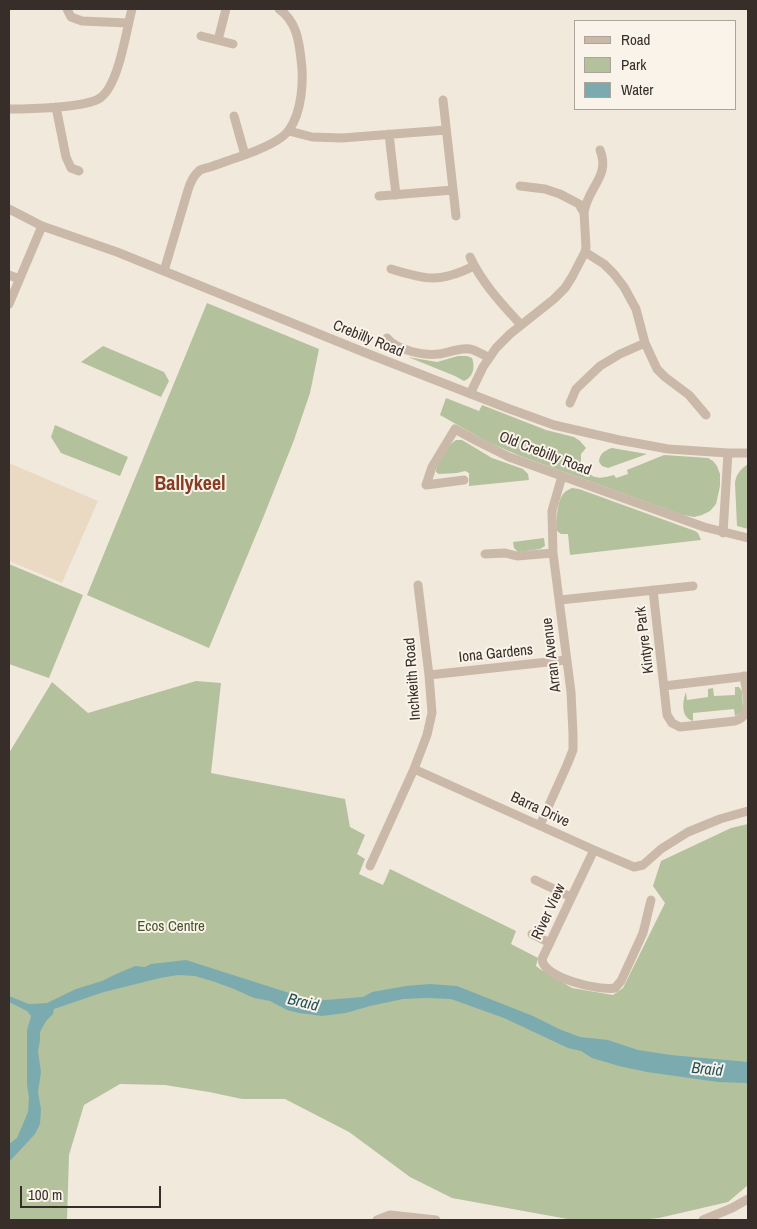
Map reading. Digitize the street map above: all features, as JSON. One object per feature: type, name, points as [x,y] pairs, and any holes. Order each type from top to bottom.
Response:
[{"type":"street","points":[[67,9],[71,17],[82,21],[128,23]]},
{"type":"street","points":[[9,109],[56,107],[92,102],[101,98],[116,74],[132,9]]},
{"type":"street","points":[[218,40],[226,9]]},
{"type":"street","points":[[164,271],[188,190],[200,170],[259,150],[276,141],[289,131],[295,119],[302,90],[299,40],[294,26],[285,13],[279,9]]},
{"type":"street","points":[[202,36],[233,44]]},
{"type":"street","points":[[443,100],[456,216]]},
{"type":"street","points":[[56,107],[66,157],[71,168],[79,172]]},
{"type":"street","points":[[234,116],[245,155]]},
{"type":"street","points":[[289,131],[312,137],[342,138],[446,130]]},
{"type":"street","points":[[390,134],[396,195]]},
{"type":"street","points":[[470,394],[488,358],[503,340],[554,299],[565,288],[572,277],[585,252],[585,205],[602,171],[604,163],[600,150]]},
{"type":"street","points":[[520,186],[541,188],[560,194],[579,204],[584,213]]},
{"type":"street","points":[[379,196],[452,190]]},
{"type":"street","name":"Crebilly Road","points":[[9,209],[42,226],[117,252],[470,394],[554,424],[595,435],[668,449],[728,454],[748,452]]},
{"type":"street","points":[[9,304],[42,226]]},
{"type":"street","points":[[585,252],[604,264],[624,287],[636,309],[645,344],[660,373],[689,395],[706,415]]},
{"type":"street","points":[[391,269],[418,277],[437,278],[460,273],[472,262],[496,298],[521,325]]},
{"type":"street","points":[[9,275],[19,279]]},
{"type":"street","points":[[387,338],[396,346],[421,353],[436,354],[469,349],[488,358]]},
{"type":"street","points":[[570,403],[576,389],[600,366],[620,354],[645,344]]},
{"type":"street","name":"Old Crebilly Road","points":[[464,480],[426,485],[432,467],[455,429],[494,450],[638,504],[724,533]]},
{"type":"street","points":[[728,454],[724,533],[748,538]]},
{"type":"street","name":"Arran Avenue","points":[[540,825],[573,750],[571,692],[553,553],[552,511],[562,476]]},
{"type":"street","points":[[485,554],[505,553],[517,556],[553,553]]},
{"type":"street","name":"Inchkeith Road","points":[[414,768],[431,722],[429,675],[418,585]]},
{"type":"street","name":"Kintyre Park","points":[[560,600],[693,586]]},
{"type":"street","name":"Kintyre Park","points":[[653,590],[667,715],[669,720],[675,725],[680,726],[735,721],[742,718],[747,710],[746,676],[664,686]]},
{"type":"street","name":"Iona Gardens","points":[[429,675],[566,660]]},
{"type":"street","points":[[370,866],[414,768]]},
{"type":"street","name":"Barra Drive","points":[[414,768],[630,866],[640,867],[661,849],[688,832],[720,819],[748,811]]},
{"type":"street","name":"River View","points":[[594,850],[550,943],[542,962],[543,965],[566,980],[587,986],[614,988],[621,981],[643,933],[652,900]]},
{"type":"street","points":[[535,880],[571,897]]},
{"type":"street","points":[[532,934],[550,943]]},
{"type":"street","points":[[703,1220],[748,1199]]},
{"type":"street","points":[[377,1220],[390,1215],[436,1220]]},
{"type":"green space","points":[[207,303],[319,349],[310,393],[294,440],[209,648],[87,595]]},
{"type":"green space","points":[[103,346],[164,372],[169,381],[161,397],[81,362]]},
{"type":"green space","points":[[458,356],[467,356],[472,358],[473,361],[472,374],[464,381],[408,357],[437,362]]},
{"type":"green space","points":[[446,398],[479,411],[482,405],[546,430],[574,437],[586,448],[581,454],[581,462],[594,477],[614,475],[616,478],[628,474],[627,470],[664,455],[708,458],[717,466],[720,474],[720,486],[716,504],[710,511],[702,515],[694,517],[683,515],[520,456],[486,441],[440,415]]},
{"type":"green space","points":[[55,425],[128,457],[120,476],[61,453],[51,437]]},
{"type":"green space","points":[[456,440],[462,440],[492,458],[523,469],[528,474],[529,480],[469,486],[469,473],[465,471],[439,474],[436,472],[440,459]]},
{"type":"green space","points":[[612,448],[647,454],[608,468],[602,466],[599,462],[601,455]]},
{"type":"green space","points":[[748,464],[748,529],[737,526],[735,483],[739,472]]},
{"type":"green space","points":[[572,488],[695,531],[701,540],[570,555],[568,534],[561,534],[557,531],[557,521],[562,495]]},
{"type":"green space","points":[[544,538],[545,546],[540,549],[518,552],[514,548],[513,542]]},
{"type":"green space","points":[[9,564],[83,595],[49,678],[9,664]]},
{"type":"green space","name":"Ecos Centre","points":[[196,681],[221,683],[211,773],[345,799],[350,827],[365,835],[357,854],[365,859],[359,874],[383,885],[390,869],[516,931],[511,944],[538,958],[536,966],[572,988],[613,995],[623,988],[665,903],[653,886],[661,861],[731,828],[748,824],[748,1185],[728,1202],[659,1218],[640,1220],[573,1220],[452,1198],[410,1177],[349,1132],[285,1099],[242,1099],[165,1085],[120,1084],[84,1105],[69,1155],[67,1220],[9,1220],[9,753],[52,682],[88,713]]},
{"type":"green space","points":[[735,687],[739,687],[742,691],[742,712],[735,716],[734,709],[693,713],[693,721],[686,717],[683,705],[686,692],[687,700],[708,697],[708,689],[713,688],[714,696],[735,695]]},
{"type":"shaded area","points":[[9,463],[98,501],[62,583],[9,561]]},
{"type":"water","name":"Braid","points":[[186,960],[302,997],[325,1000],[363,997],[372,992],[406,986],[430,984],[457,986],[580,1037],[608,1040],[638,1050],[671,1055],[748,1062],[748,1083],[718,1082],[619,1066],[592,1058],[581,1051],[568,1048],[504,1018],[451,999],[403,999],[346,1013],[322,1016],[287,1010],[270,1001],[254,998],[215,982],[195,976],[178,975],[104,992],[54,1009],[53,1014],[46,1021],[40,1032],[38,1051],[41,1072],[38,1092],[41,1109],[40,1124],[35,1134],[9,1162],[9,1144],[17,1138],[28,1112],[27,1030],[31,1016],[27,1011],[9,1002],[9,996],[29,1004],[47,1003],[76,989],[102,981],[135,966],[145,967],[151,964]]},
{"type":"district","name":"Ballykeel","points":[[190,485]]}]
